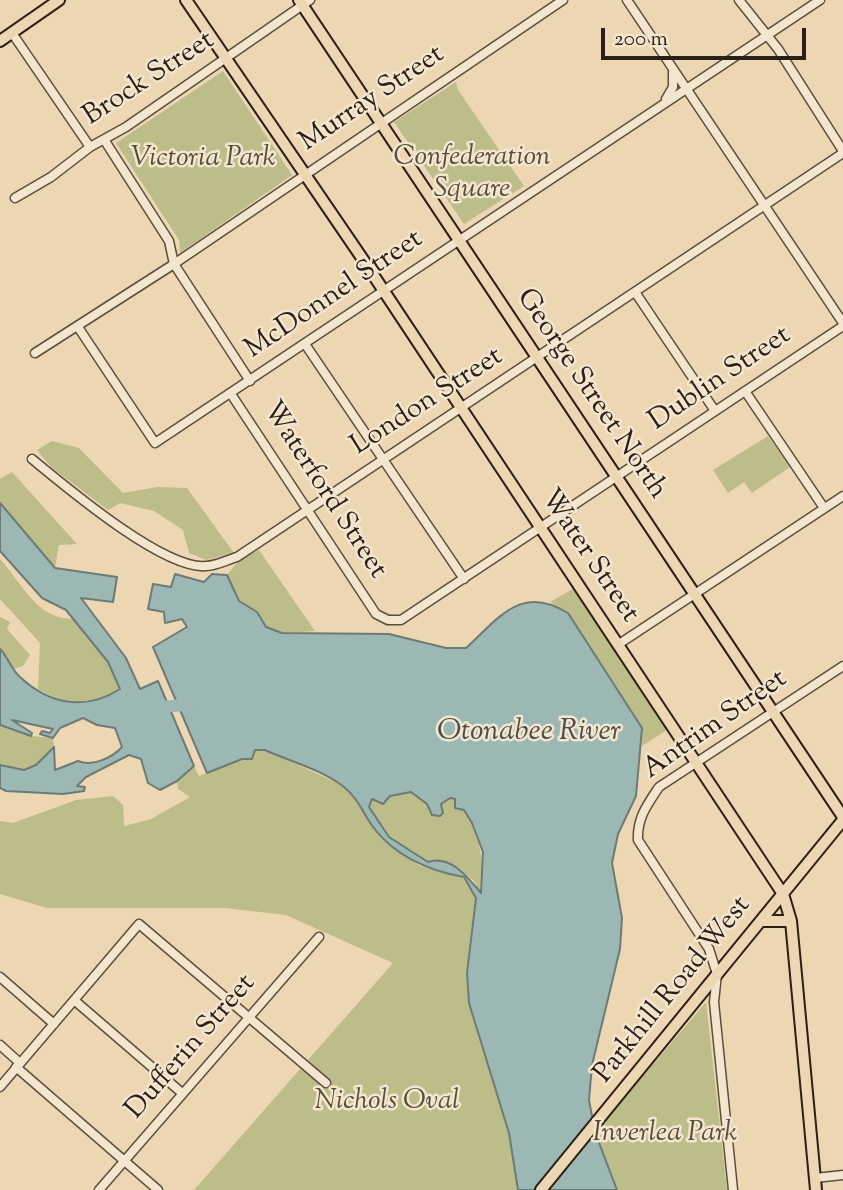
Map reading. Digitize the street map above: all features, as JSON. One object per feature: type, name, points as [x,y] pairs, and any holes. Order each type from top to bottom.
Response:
[{"type":"main road","points":[[0,41],[59,0]]},
{"type":"main road","name":"Water Street","points":[[186,0],[383,291],[783,894],[791,921],[816,1184]]},
{"type":"main road","name":"George Street North","points":[[304,2],[843,818]]},
{"type":"main road","name":"Parkhill Road West","points":[[541,1190],[843,818]]},
{"type":"main road","points":[[761,921],[791,921]]},
{"type":"street","name":"Murray Street","points":[[35,354],[174,264],[562,0]]},
{"type":"street","points":[[627,0],[843,324]]},
{"type":"street","name":"McDonnel Street","points":[[78,327],[155,443],[820,0]]},
{"type":"street","points":[[740,1],[768,35],[843,152]]},
{"type":"street","name":"Brock Street","points":[[15,198],[51,177],[90,147],[105,141],[304,2]]},
{"type":"street","points":[[12,33],[90,147]]},
{"type":"street","points":[[656,108],[670,95],[674,81],[672,67]]},
{"type":"street","points":[[105,141],[169,240],[174,264],[250,381]]},
{"type":"street","name":"London Street","points":[[32,459],[153,549],[186,564],[206,566],[237,557],[843,152]]},
{"type":"street","points":[[635,292],[715,411]]},
{"type":"street","name":"Dublin Street","points":[[376,614],[388,620],[401,620],[843,324]]},
{"type":"street","points":[[305,344],[464,579]]},
{"type":"street","points":[[745,391],[824,508]]},
{"type":"street","name":"Waterford Street","points":[[231,394],[376,614]]},
{"type":"street","points":[[619,645],[843,496]]},
{"type":"street","name":"Antrim Street","points":[[709,949],[638,840],[638,826],[643,810],[659,787],[843,666]]},
{"type":"street","points":[[0,1087],[139,924],[326,1083]]},
{"type":"street","name":"Dufferin Street","points":[[99,1190],[319,937]]},
{"type":"street","points":[[709,949],[718,956],[727,957],[735,953]]},
{"type":"street","points":[[709,949],[717,974],[714,1002],[733,1190]]},
{"type":"street","points":[[0,977],[54,1024]]},
{"type":"street","points":[[698,998],[714,1002]]},
{"type":"street","points":[[74,1000],[182,1093]]},
{"type":"street","points":[[0,1045],[18,1065],[158,1190]]},
{"type":"street","points":[[816,1184],[843,1175]]},
{"type":"green space","name":"Victoria Park","points":[[223,71],[292,175],[180,253],[179,240],[116,143]]},
{"type":"green space","name":"Confederation Square","points":[[456,82],[458,90],[524,186],[464,224],[394,122]]},
{"type":"green space","points":[[768,436],[790,467],[752,493],[744,482],[728,493],[713,470]]},
{"type":"green space","points":[[52,441],[79,448],[123,493],[157,487],[187,488],[234,553],[206,560],[189,553],[183,530],[154,511],[120,503],[108,510],[51,467],[37,450]]},
{"type":"green space","points":[[12,472],[77,544],[59,545],[55,568],[0,503],[0,479]]},
{"type":"green space","points":[[259,550],[315,631],[282,633],[266,627],[257,612],[239,601],[227,575],[239,560]]},
{"type":"green space","points":[[0,559],[39,606],[49,613],[73,619],[108,663],[120,689],[98,700],[79,703],[60,699],[38,689],[40,643],[0,599]]},
{"type":"green space","points":[[576,587],[667,730],[642,746],[642,728],[568,613],[550,602]]},
{"type":"green space","points":[[0,617],[10,622],[7,629],[30,655],[23,666],[14,669],[0,649]]},
{"type":"green space","points":[[0,725],[31,736],[53,738],[54,747],[36,765],[24,770],[0,765]]},
{"type":"green space","name":"Nichols Oval","points":[[255,750],[265,750],[342,785],[361,803],[371,823],[389,843],[420,866],[464,877],[472,886],[476,898],[467,973],[469,1003],[509,1133],[518,1190],[194,1190],[393,963],[286,915],[225,908],[47,908],[0,894],[0,821],[13,823],[76,800],[113,796],[123,805],[124,826],[151,819],[190,797],[178,789],[177,781],[194,766],[199,776],[242,759],[252,759]]},
{"type":"green space","points":[[411,792],[427,804],[429,811],[443,813],[441,805],[450,798],[459,803],[467,813],[481,855],[480,893],[474,881],[454,866],[428,862],[389,837],[369,807],[372,799],[383,804],[390,796]]},
{"type":"green space","name":"Inverlea Park","points":[[706,1002],[727,1190],[617,1190],[595,1132]]},
{"type":"water","points":[[0,503],[55,568],[117,577],[113,602],[81,598],[126,658],[140,689],[158,681],[194,766],[177,781],[160,790],[148,783],[141,759],[129,755],[86,777],[77,786],[85,787],[84,791],[63,794],[6,791],[0,788],[0,765],[24,770],[36,765],[54,747],[55,770],[78,761],[89,763],[102,760],[122,747],[115,728],[97,725],[83,718],[60,728],[53,738],[40,734],[42,731],[50,733],[53,729],[12,720],[32,733],[31,736],[0,725],[0,649],[19,676],[55,699],[68,702],[94,700],[120,689],[108,662],[66,610],[42,598],[0,551]]},
{"type":"water","name":"Otonabee River","points":[[175,574],[204,582],[212,574],[227,575],[239,601],[257,612],[266,627],[282,633],[389,634],[446,648],[466,648],[501,616],[524,603],[552,605],[568,613],[642,728],[636,796],[618,834],[612,863],[622,918],[620,949],[592,1065],[589,1100],[595,1132],[617,1190],[518,1190],[509,1133],[469,1003],[467,973],[476,898],[464,877],[424,865],[399,852],[378,833],[348,791],[336,781],[306,766],[265,750],[255,750],[252,759],[242,759],[207,773],[153,647],[187,627],[182,619],[165,623],[164,612],[148,609],[153,584],[171,587]],"holes":[[[411,792],[427,804],[432,815],[440,816],[443,813],[441,804],[450,798],[455,799],[455,808],[464,810],[472,823],[483,852],[481,893],[459,869],[436,860],[428,862],[389,837],[369,807],[372,799],[383,804],[390,796]]]},
{"type":"waterway","name":"Otonabee River","points":[[152,708],[193,704]]}]
